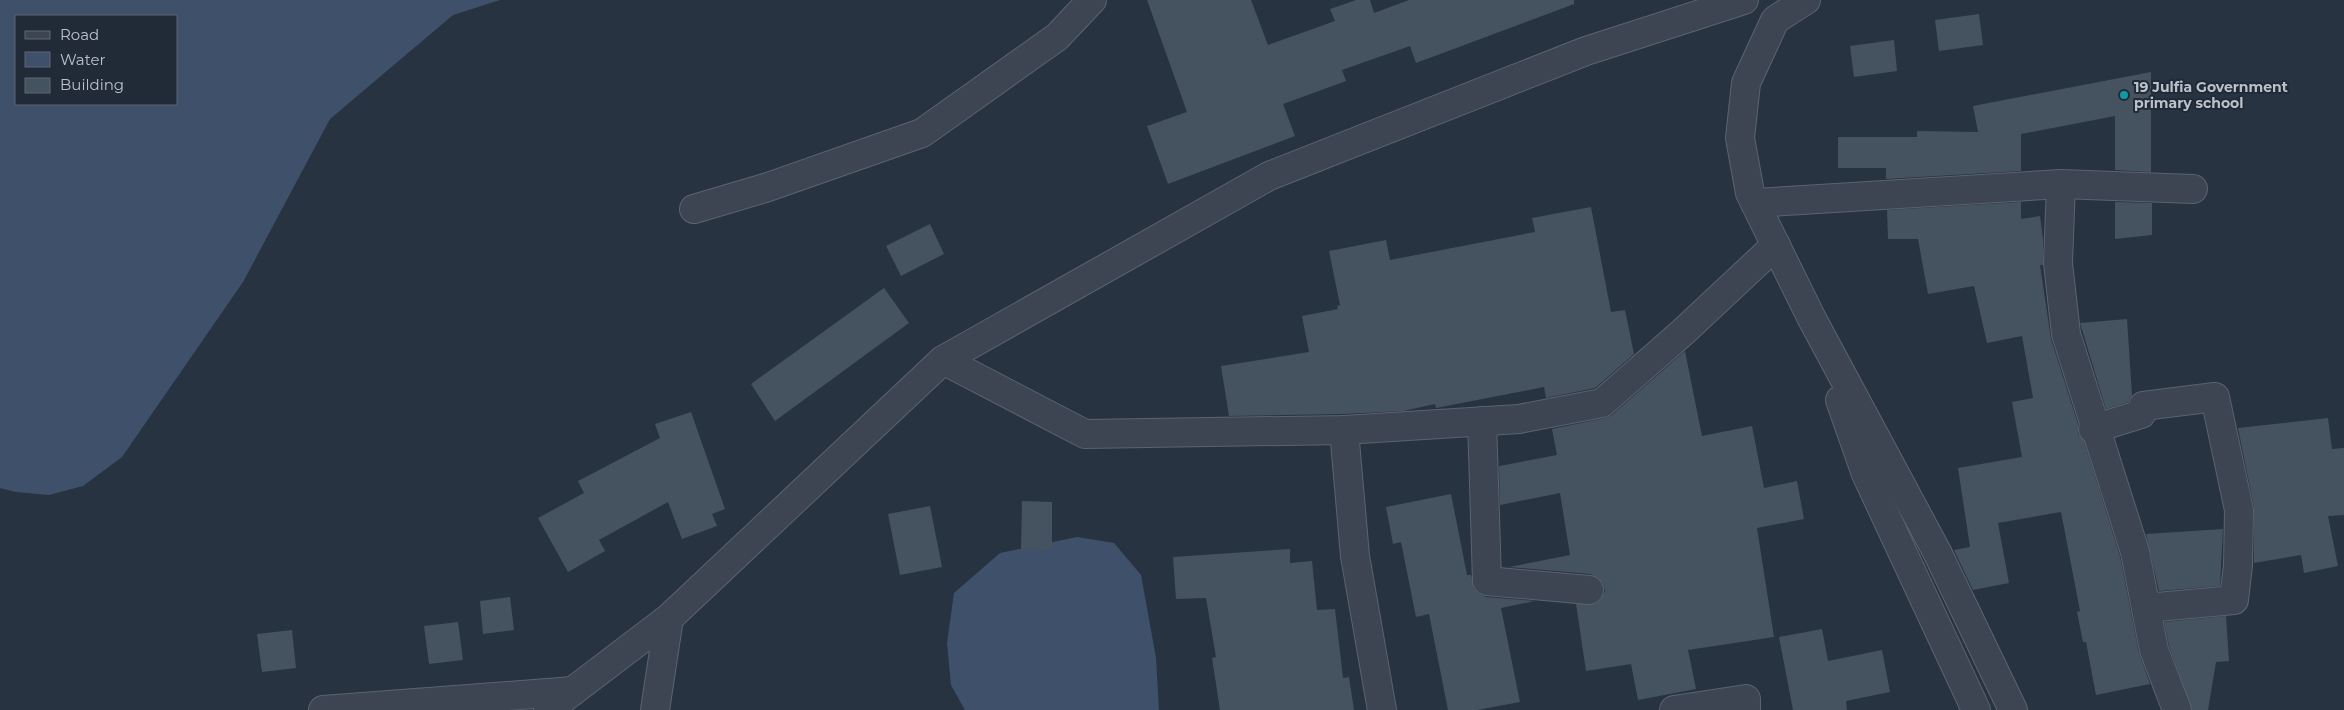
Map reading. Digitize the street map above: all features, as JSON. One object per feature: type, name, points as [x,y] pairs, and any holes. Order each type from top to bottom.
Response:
[{"type":"street","points":[[694,210],[765,188],[922,133],[1057,37],[1092,0]]},
{"type":"street","points":[[548,710],[669,618],[943,360],[1269,176],[1586,51],[1744,0]]},
{"type":"street","points":[[1806,0],[1775,20],[1746,83],[1740,138],[1750,193],[1811,317],[1937,552],[2012,710]]},
{"type":"street","points":[[1755,202],[2061,184],[2193,189]]},
{"type":"street","points":[[2061,184],[2058,263],[2066,334],[2134,552],[2154,650],[2177,710]]},
{"type":"street","points":[[943,360],[1085,434],[1344,430],[1519,419],[1602,403],[1683,332],[1776,245]]},
{"type":"street","points":[[1811,317],[1866,474],[1976,710]]},
{"type":"street","points":[[2093,429],[2141,414],[2143,406],[2215,397],[2239,510],[2238,565],[2234,600],[2146,608]]},
{"type":"street","points":[[1482,422],[1486,581],[1590,590]]},
{"type":"street","points":[[1344,430],[1355,556],[1382,710]]},
{"type":"street","points":[[654,710],[669,618]]},
{"type":"street","points":[[323,710],[573,691]]},
{"type":"street","points":[[1674,710],[1746,699],[1746,710]]},
{"type":"water","points":[[0,0],[500,0],[453,15],[330,119],[243,282],[122,457],[83,486],[49,495],[16,492],[0,488]]},
{"type":"water","points":[[1077,537],[1114,543],[1141,575],[1156,658],[1159,710],[965,710],[951,685],[947,643],[954,593],[1000,553]]},
{"type":"building","points":[[1147,0],[1251,0],[1268,45],[1335,21],[1330,9],[1356,0],[1370,0],[1374,13],[1409,0],[1574,0],[1574,4],[1416,63],[1410,46],[1342,70],[1346,81],[1283,104],[1295,136],[1168,184],[1147,126],[1187,112]]},
{"type":"building","points":[[1979,14],[1983,45],[1939,51],[1935,20]]},
{"type":"building","points":[[1894,40],[1897,71],[1854,77],[1850,46]]},
{"type":"building","points":[[2151,72],[2151,172],[2115,170],[2115,116],[2021,134],[2021,171],[1886,179],[1886,168],[1838,168],[1838,137],[1917,137],[1917,131],[1978,132],[1973,106]]},
{"type":"building","points":[[2021,202],[2021,219],[2040,216],[2043,239],[2043,265],[2040,265],[2051,339],[2078,424],[2078,434],[2084,441],[2120,556],[2139,653],[2150,684],[2096,695],[2086,642],[2083,642],[2077,612],[2080,611],[2061,512],[1998,523],[2009,583],[1973,590],[1954,550],[1970,547],[1958,468],[2022,457],[2012,402],[2033,398],[2022,336],[1987,343],[1974,286],[1928,294],[1918,239],[1888,239],[1887,210]]},
{"type":"building","points":[[2115,202],[2152,203],[2152,235],[2115,239]]},
{"type":"building","points":[[1591,207],[1611,312],[1625,310],[1634,354],[1595,388],[1546,398],[1544,387],[1436,408],[1435,404],[1403,411],[1229,416],[1221,366],[1309,352],[1302,316],[1338,309],[1337,306],[1340,305],[1329,251],[1386,240],[1390,260],[1535,232],[1532,218]]},
{"type":"building","points":[[930,224],[944,254],[901,276],[886,246]]},
{"type":"building","points":[[884,288],[909,323],[775,421],[751,384]]},
{"type":"building","points":[[2127,319],[2132,395],[2128,402],[2106,409],[2080,323]]},
{"type":"building","points":[[1685,351],[1702,436],[1752,426],[1764,488],[1797,481],[1804,519],[1757,528],[1774,637],[1688,650],[1696,689],[1638,700],[1631,664],[1586,671],[1576,604],[1595,604],[1601,599],[1605,591],[1603,584],[1598,578],[1590,574],[1509,567],[1570,555],[1560,493],[1500,505],[1499,466],[1557,455],[1552,429],[1612,415]]},
{"type":"building","points":[[691,412],[725,509],[712,514],[717,526],[682,539],[668,502],[599,540],[605,551],[568,572],[538,518],[584,493],[578,481],[660,438],[655,424]]},
{"type":"building","points":[[2328,418],[2332,449],[2344,448],[2344,515],[2328,516],[2338,566],[2304,573],[2301,555],[2254,563],[2254,507],[2238,428]]},
{"type":"building","points":[[1451,494],[1467,575],[1471,575],[1474,589],[1486,597],[1535,601],[1501,608],[1520,702],[1477,710],[1448,710],[1429,614],[1416,617],[1401,542],[1393,544],[1386,507]]},
{"type":"building","points":[[1022,501],[1052,502],[1052,550],[1021,549]]},
{"type":"building","points":[[930,506],[942,567],[900,575],[888,514]]},
{"type":"building","points":[[2223,529],[2220,586],[2159,591],[2146,534]]},
{"type":"building","points":[[1290,549],[1290,563],[1312,561],[1317,610],[1335,609],[1343,678],[1349,677],[1354,710],[1220,710],[1212,658],[1216,657],[1206,598],[1176,599],[1173,557]]},
{"type":"building","points":[[510,597],[514,630],[483,634],[480,601]]},
{"type":"building","points":[[2226,616],[2229,661],[2216,662],[2208,710],[2192,710],[2169,646],[2164,622]]},
{"type":"building","points":[[458,622],[463,660],[429,664],[424,626]]},
{"type":"building","points":[[1822,629],[1828,661],[1882,650],[1890,692],[1846,701],[1847,710],[1793,710],[1779,637]]},
{"type":"building","points":[[292,630],[296,668],[262,672],[257,634]]},
{"type":"place","name":"19 Julfia Government primary school","points":[[2124,95]]}]
